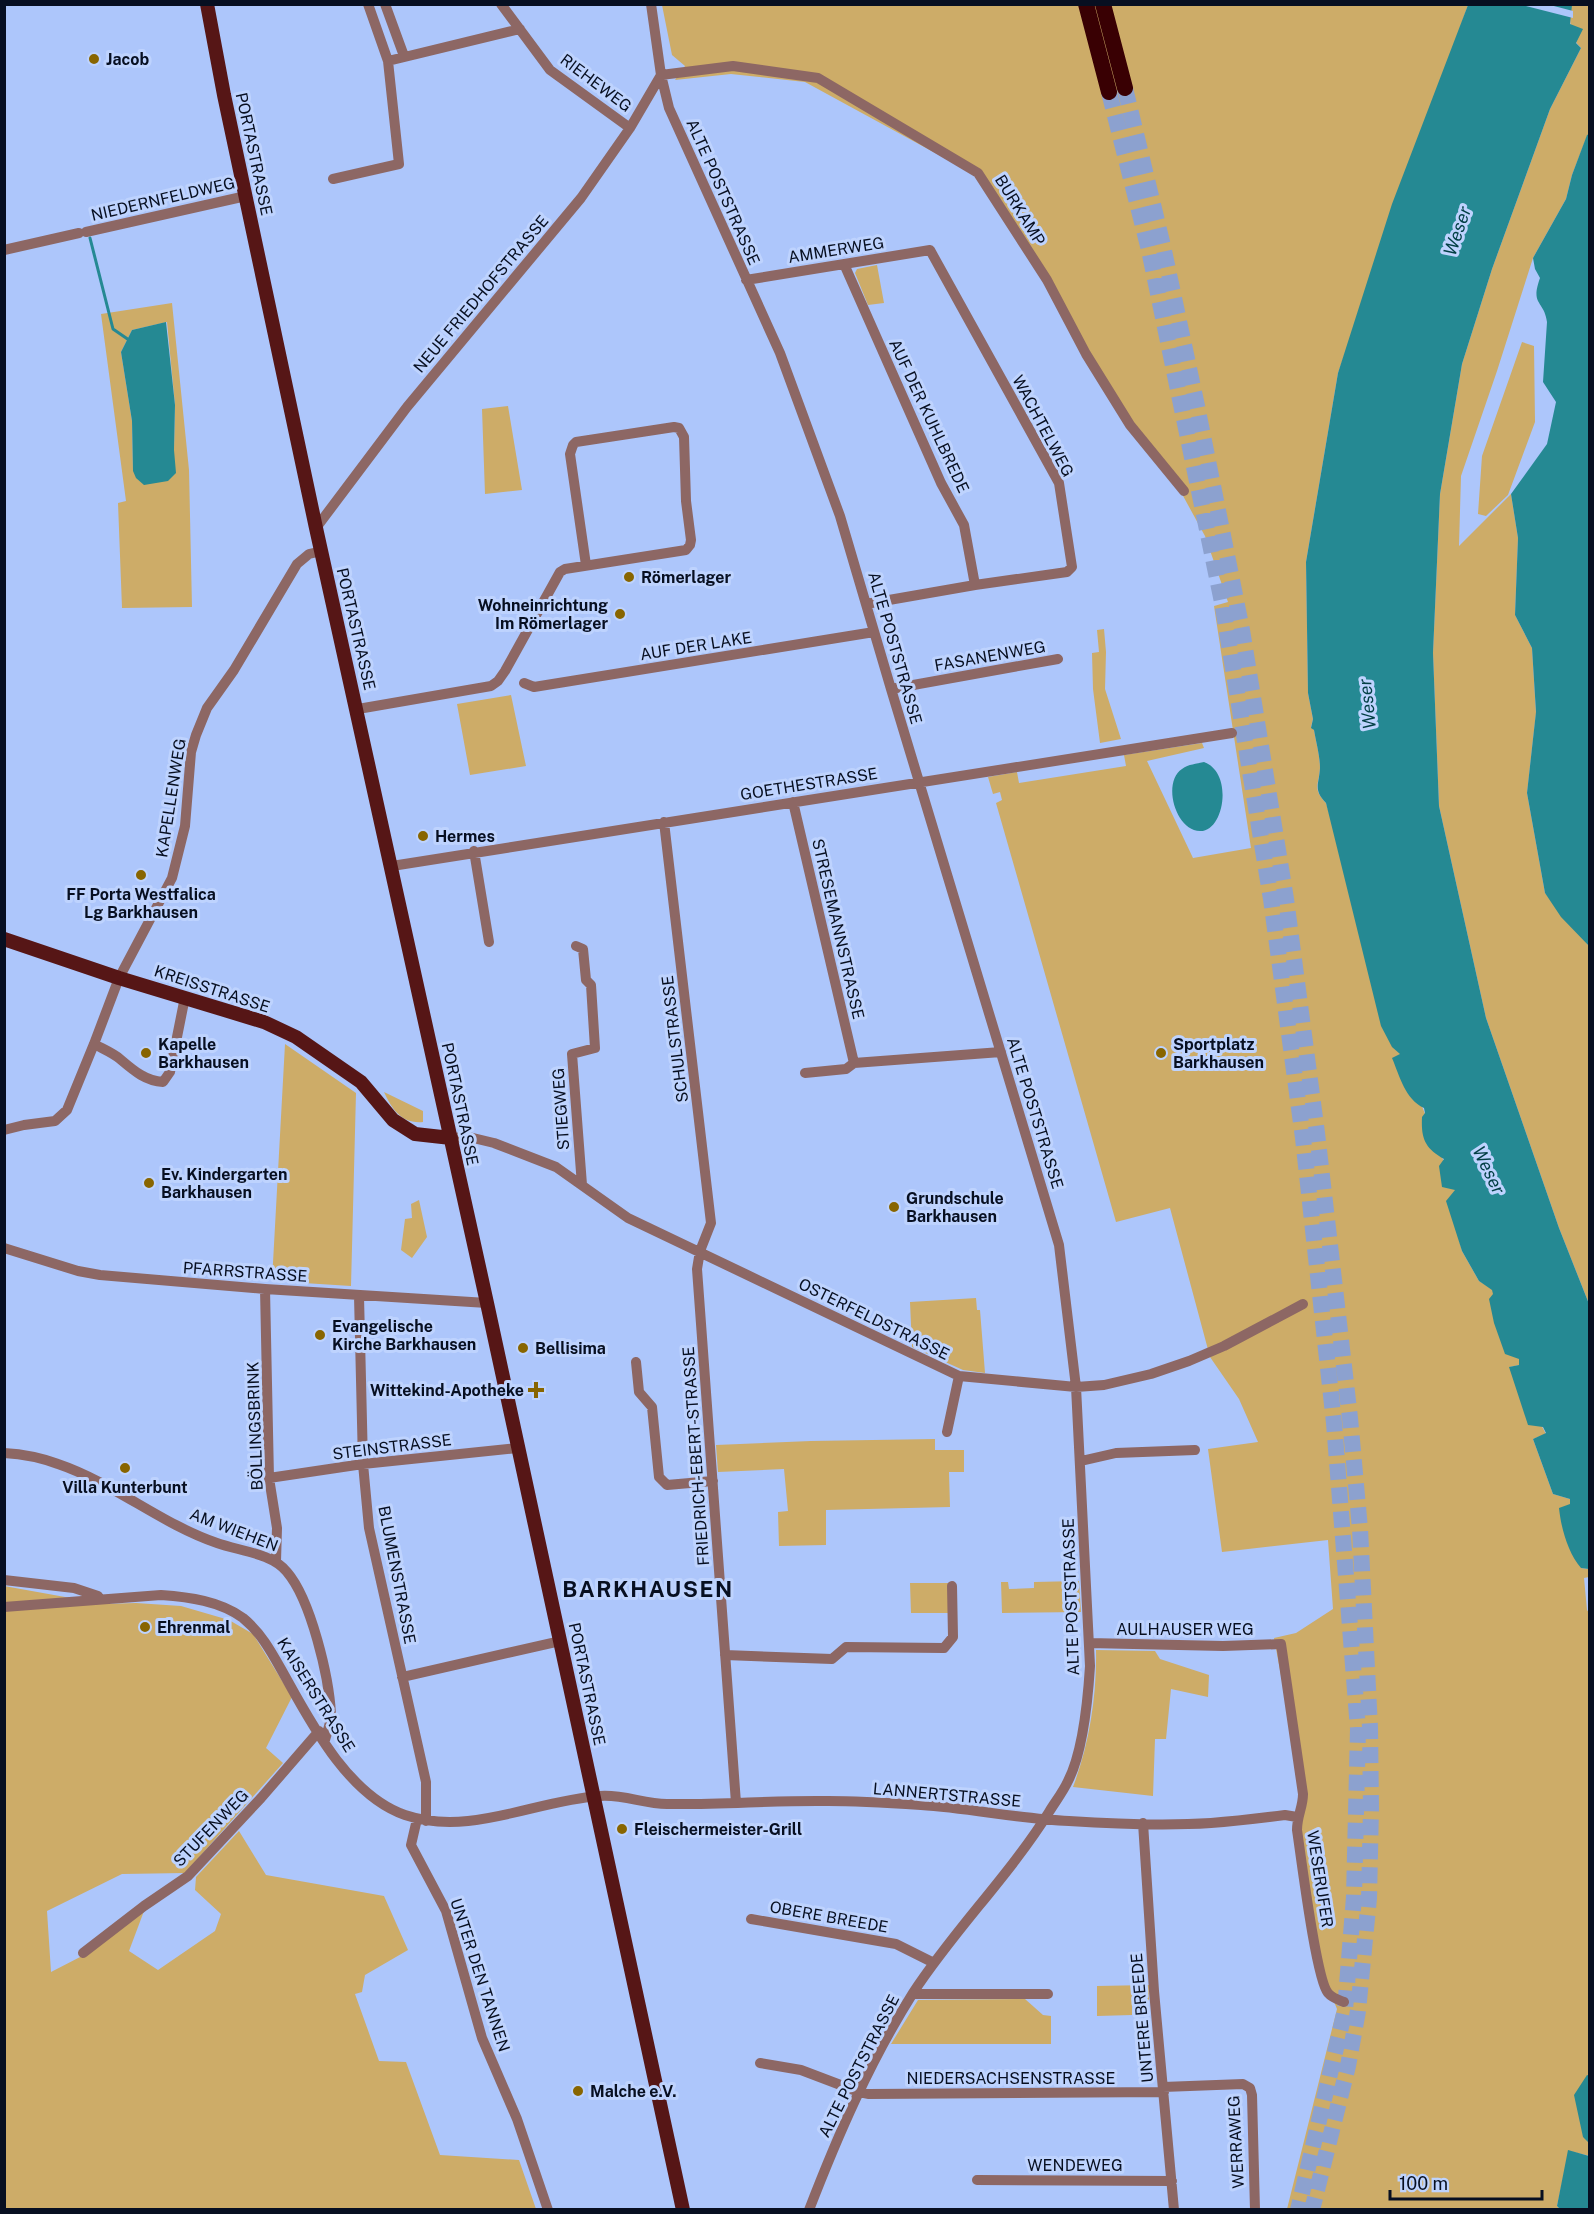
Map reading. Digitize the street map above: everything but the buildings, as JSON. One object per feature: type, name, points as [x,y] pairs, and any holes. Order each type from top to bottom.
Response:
[{"type":"highway","points":[[1086,4],[1117,90],[1103,4]]},
{"type":"main road","name":"PORTASTRASSE","points":[[207,4],[224,95],[316,528],[358,709],[683,2210]]},
{"type":"main road","name":"KREISSTRASSE","points":[[4,939],[119,978],[264,1022],[296,1037],[361,1082],[393,1120],[415,1134],[451,1138]]},
{"type":"street","points":[[333,179],[399,164],[388,61],[368,4]]},
{"type":"street","points":[[385,4],[404,56]]},
{"type":"street","name":"RIEHEWEG","points":[[501,4],[550,70],[630,128]]},
{"type":"street","name":"ALTE POSTSTRASSE","points":[[651,4],[661,75],[669,108],[780,353],[840,516],[1059,1245],[1076,1387],[1089,1643],[1088,1690],[1077,1753],[1069,1780],[1045,1820],[1016,1861],[934,1963],[913,1994],[859,2092],[828,2160],[809,2210]]},
{"type":"street","points":[[388,61],[520,29]]},
{"type":"street","name":"BURKAMP","points":[[661,75],[733,66],[818,78],[978,173],[1047,280],[1086,354],[1130,425],[1184,491]]},
{"type":"street","name":"NEUE FRIEDHOFSTRASSE","points":[[316,528],[407,407],[581,198],[630,128],[661,75]]},
{"type":"street","name":"NIEDERNFELDWEG","points":[[4,250],[246,196]]},
{"type":"street","name":"AMMERWEG","points":[[746,280],[930,250]]},
{"type":"street","name":"WACHTELWEG","points":[[866,604],[1067,572],[1072,567],[1059,483],[930,250]]},
{"type":"street","name":"AUF DER KUHLBREDE","points":[[844,264],[941,483],[964,525],[975,585]]},
{"type":"street","points":[[358,709],[491,686],[505,671],[560,572],[566,568],[586,565],[686,550],[690,545],[682,431],[674,427],[576,442],[573,445],[570,454],[586,565]]},
{"type":"street","name":"KAPELLENWEG","points":[[4,1130],[55,1121],[67,1110],[119,978],[172,878],[185,826],[191,752],[207,708],[234,670],[297,564],[309,554],[322,551]]},
{"type":"street","name":"AUF DER LAKE","points":[[524,683],[534,687],[874,632]]},
{"type":"street","name":"FASANENWEG","points":[[891,689],[1058,659]]},
{"type":"street","name":"GOETHESTRASSE","points":[[392,866],[474,851],[1232,733]]},
{"type":"street","name":"STRESEMANNSTRASSE","points":[[793,802],[854,1062]]},
{"type":"street","name":"SCHULSTRASSE","points":[[664,822],[711,1223],[699,1251]]},
{"type":"street","points":[[474,851],[489,942]]},
{"type":"street","name":"STIEGWEG","points":[[576,946],[583,949],[586,980],[591,985],[595,1047],[572,1054],[582,1185]]},
{"type":"street","points":[[94,1044],[119,1058],[131,1070],[153,1081],[163,1082],[170,1072],[185,997]]},
{"type":"street","points":[[805,1073],[846,1069],[854,1062],[1001,1052]]},
{"type":"street","name":"OSTERFELDSTRASSE","points":[[451,1138],[469,1137],[494,1143],[556,1167],[628,1218],[960,1376],[1076,1387],[1104,1385],[1151,1374],[1189,1361],[1224,1346],[1303,1304]]},
{"type":"street","name":"PFARRSTRASSE","points":[[4,1248],[100,1275],[359,1296],[487,1303]]},
{"type":"street","name":"FRIEDRICH-EBERT-STRASSE","points":[[699,1251],[697,1269],[736,1803]]},
{"type":"street","name":"BÖLLINGSBRINK","points":[[265,1289],[270,1478],[276,1527],[276,1562]]},
{"type":"street","name":"BLUMENSTRASSE","points":[[359,1296],[363,1464],[369,1528],[426,1782],[422,1820]]},
{"type":"street","points":[[636,1362],[639,1392],[652,1407],[659,1477],[667,1485],[713,1481]]},
{"type":"street","points":[[947,1432],[960,1376]]},
{"type":"street","name":"STEINSTRASSE","points":[[270,1478],[363,1464],[518,1448]]},
{"type":"street","points":[[1081,1461],[1116,1453],[1195,1449]]},
{"type":"street","name":"AM WIEHEN","points":[[4,1453],[58,1464],[109,1487],[160,1516],[215,1543],[276,1562],[286,1570],[296,1583],[307,1607],[320,1651],[331,1715],[322,1736]]},
{"type":"street","points":[[4,1580],[74,1588],[104,1598]]},
{"type":"street","points":[[725,1655],[832,1659],[846,1647],[944,1648],[953,1637],[952,1586]]},
{"type":"street","name":"KAISERSTRASSE","points":[[4,1606],[161,1595],[186,1597],[229,1610],[244,1619],[265,1642],[322,1736],[347,1771],[371,1797],[393,1810],[422,1820],[443,1823],[467,1821],[594,1796]]},
{"type":"street","points":[[402,1677],[560,1641]]},
{"type":"street","name":"AULHAUSER WEG","points":[[1089,1643],[1223,1646],[1281,1644]]},
{"type":"street","name":"WESERUFER","points":[[1281,1644],[1303,1794],[1303,1804],[1297,1817],[1297,1830],[1319,1967],[1328,1993],[1344,2002]]},
{"type":"street","name":"STUFENWEG","points":[[83,1953],[144,1906],[188,1876],[322,1736]]},
{"type":"street","name":"LANNERTSTRASSE","points":[[594,1796],[621,1796],[643,1802],[666,1804],[828,1801],[924,1805],[1045,1820],[1143,1823],[1210,1823],[1285,1815],[1297,1817]]},
{"type":"street","name":"UNTER DEN TANNEN","points":[[422,1820],[411,1845],[446,1911],[482,2038],[517,2119],[548,2210]]},
{"type":"street","name":"UNTERE BREEDE","points":[[1143,1823],[1174,2210]]},
{"type":"street","name":"OBERE BREEDE","points":[[751,1918],[896,1944],[934,1963]]},
{"type":"street","points":[[913,1994],[1048,1994]]},
{"type":"street","points":[[760,2063],[801,2070],[859,2092]]},
{"type":"street","name":"WERRAWEG","points":[[1163,2089],[1243,2084],[1250,2088],[1254,2210]]},
{"type":"street","name":"NIEDERSACHSENSTRASSE","points":[[859,2092],[1163,2089]]},
{"type":"street","name":"WENDEWEG","points":[[977,2180],[1172,2181]]},
{"type":"shaded area","points":[[662,5],[1468,5],[1338,373],[1306,562],[1308,693],[1313,719],[1311,727],[1314,730],[1320,763],[1317,786],[1319,794],[1326,803],[1401,1053],[1455,1190],[1458,1236],[1462,1251],[1479,1281],[1492,1289],[1519,1359],[1519,1365],[1510,1367],[1546,1434],[1533,1439],[1553,1494],[1570,1499],[1581,1568],[1589,1569],[1589,1577],[1584,1578],[1587,1610],[1590,1614],[1590,2076],[1586,2076],[1590,2156],[1569,2151],[1557,2206],[1560,2209],[1287,2209],[1337,2009],[1321,1970],[1295,1819],[1304,1799],[1274,1638],[1296,1633],[1333,1609],[1328,1540],[1222,1552],[1208,1449],[1258,1442],[1239,1399],[1210,1357],[1170,1208],[1116,1222],[996,803],[1002,800],[1000,792],[993,794],[988,777],[1017,772],[1019,783],[1126,766],[1124,755],[1202,743],[1204,748],[1147,761],[1193,858],[1251,848],[1214,606],[1228,602],[1205,536],[1182,494],[1129,426],[981,178],[805,82],[731,74],[675,80],[685,66],[672,55]]},
{"type":"shaded area","points":[[1570,5],[1589,5],[1589,134],[1572,175],[1566,199],[1533,258],[1461,476],[1459,546],[1511,494],[1518,538],[1515,615],[1532,648],[1536,713],[1527,793],[1545,893],[1589,946],[1589,1304],[1559,1228],[1486,1018],[1439,806],[1433,653],[1440,494],[1462,364],[1492,269],[1550,109],[1581,48],[1572,34]]},
{"type":"shaded area","points":[[877,265],[884,303],[868,305],[855,273],[857,269]]},
{"type":"shaded area","points":[[172,303],[189,470],[192,607],[122,608],[118,503],[126,501],[101,314]],"holes":[[[167,322],[175,405],[174,450],[133,471],[132,421],[121,352],[132,330]]]},
{"type":"shaded area","points":[[1522,342],[1534,346],[1535,422],[1508,495],[1486,516],[1478,514],[1482,456]]},
{"type":"shaded area","points":[[508,406],[522,490],[485,494],[482,409]]},
{"type":"shaded area","points":[[1104,629],[1105,689],[1121,739],[1100,743],[1093,689],[1092,653],[1099,652],[1097,630]]},
{"type":"shaded area","points":[[511,695],[526,766],[470,775],[457,704]]},
{"type":"shaded area","points":[[285,1044],[356,1093],[351,1286],[272,1281]]},
{"type":"shaded area","points":[[384,1092],[423,1111],[423,1122],[403,1118],[390,1104]]},
{"type":"shaded area","points":[[419,1200],[427,1237],[412,1258],[401,1250],[405,1219],[412,1218],[411,1204]]},
{"type":"shaded area","points":[[976,1298],[977,1310],[980,1310],[985,1373],[963,1370],[912,1347],[910,1302]]},
{"type":"shaded area","points":[[935,1439],[935,1450],[964,1450],[964,1472],[949,1472],[950,1507],[826,1510],[826,1545],[779,1546],[778,1512],[788,1511],[784,1469],[718,1472],[716,1445]]},
{"type":"shaded area","points":[[1079,1581],[1081,1612],[1002,1613],[1001,1582],[1008,1582],[1009,1589],[1034,1588],[1034,1582]]},
{"type":"shaded area","points":[[910,1583],[948,1583],[948,1613],[911,1613]]},
{"type":"shaded area","points":[[4,1586],[104,1604],[136,1603],[181,1606],[229,1620],[253,1634],[292,1697],[266,1748],[283,1763],[185,1873],[122,1874],[47,1911],[51,1972],[84,1955],[144,1911],[129,1951],[158,1970],[215,1931],[221,1914],[195,1890],[196,1877],[239,1831],[266,1875],[384,1896],[408,1950],[365,1975],[362,1992],[355,1994],[379,2061],[406,2062],[440,2155],[519,2160],[536,2209],[5,2209]]},
{"type":"shaded area","points":[[1096,1650],[1155,1651],[1160,1659],[1209,1675],[1208,1697],[1171,1689],[1166,1739],[1155,1739],[1153,1796],[1073,1787],[1091,1720]]},
{"type":"shaded area","points":[[1149,1985],[1149,2002],[1132,2002],[1132,2015],[1097,2016],[1097,1986]]},
{"type":"shaded area","points":[[1025,1999],[1043,2015],[1051,2016],[1051,2044],[891,2044],[918,2000]]},
{"type":"water","name":"Weser","points":[[1468,5],[1572,5],[1570,24],[1583,29],[1576,43],[1581,48],[1550,109],[1492,269],[1462,364],[1440,494],[1433,653],[1439,806],[1486,1018],[1559,1228],[1589,1304],[1589,1569],[1581,1568],[1566,1540],[1559,1508],[1570,1504],[1570,1499],[1553,1494],[1533,1439],[1546,1433],[1543,1427],[1528,1425],[1509,1367],[1519,1365],[1519,1359],[1505,1354],[1494,1323],[1489,1299],[1493,1294],[1492,1290],[1479,1281],[1462,1251],[1446,1201],[1455,1190],[1442,1187],[1439,1166],[1444,1159],[1428,1147],[1422,1125],[1424,1108],[1412,1099],[1404,1087],[1392,1058],[1400,1054],[1392,1047],[1381,1026],[1326,803],[1318,790],[1320,768],[1314,730],[1311,728],[1313,719],[1308,693],[1306,562],[1338,373],[1392,204]]},
{"type":"water","points":[[1589,134],[1589,946],[1561,917],[1545,893],[1527,793],[1536,712],[1532,648],[1515,615],[1518,538],[1511,494],[1547,444],[1556,402],[1543,382],[1547,322],[1536,294],[1540,278],[1533,258],[1566,199],[1572,175]]},
{"type":"water","points":[[166,322],[175,405],[176,473],[168,481],[144,485],[136,478],[133,471],[132,421],[121,352],[132,330]]},
{"type":"water","points":[[1204,762],[1213,768],[1219,778],[1222,801],[1220,813],[1215,822],[1208,829],[1200,831],[1191,829],[1184,823],[1178,814],[1172,794],[1176,775],[1182,769]]},
{"type":"water","points":[[1587,2075],[1590,2076],[1589,2143],[1583,2137],[1574,2095]]},
{"type":"water","points":[[1568,2150],[1589,2156],[1589,2209],[1560,2209],[1557,2206]]},
{"type":"pier","points":[[1522,5],[1550,5],[1573,11],[1573,18]]},
{"type":"waterway","points":[[90,238],[113,329],[129,340]]},
{"type":"tunnel","points":[[1125,88],[1163,246],[1242,630],[1286,899],[1317,1133],[1350,1418],[1360,1529],[1370,1728],[1369,1898],[1358,2011],[1348,2066],[1312,2210]]},
{"type":"tunnel","points":[[1109,92],[1149,250],[1222,602],[1271,899],[1303,1138],[1334,1423],[1358,1729],[1354,1897],[1345,2010],[1298,2210]]},
{"type":"place","name":"Jacob","points":[[94,59]]},
{"type":"place","name":"Römerlager","points":[[629,577]]},
{"type":"place","name":"Wohneinrichtung Im Römerlager","points":[[620,614]]},
{"type":"place","name":"Hermes","points":[[423,836]]},
{"type":"place","name":"FF Porta Westfalica Lg Barkhausen","points":[[141,875]]},
{"type":"place","name":"Kapelle Barkhausen","points":[[146,1053]]},
{"type":"place","name":"Sportplatz Barkhausen","points":[[1161,1053]]},
{"type":"place","name":"Ev. Kindergarten Barkhausen","points":[[149,1183]]},
{"type":"place","name":"Grundschule Barkhausen","points":[[894,1207]]},
{"type":"place","name":"Evangelische Kirche Barkhausen","points":[[320,1335]]},
{"type":"place","name":"Bellisima","points":[[523,1348]]},
{"type":"place","name":"Wittekind-Apotheke","points":[[536,1390]]},
{"type":"place","name":"Villa Kunterbunt","points":[[125,1468]]},
{"type":"place","name":"Ehrenmal","points":[[145,1627]]},
{"type":"place","name":"Fleischermeister-Grill","points":[[622,1829]]},
{"type":"place","name":"Malche e.V.","points":[[578,2091]]},
{"type":"district","name":"BARKHAUSEN","points":[[648,1589]]}]
